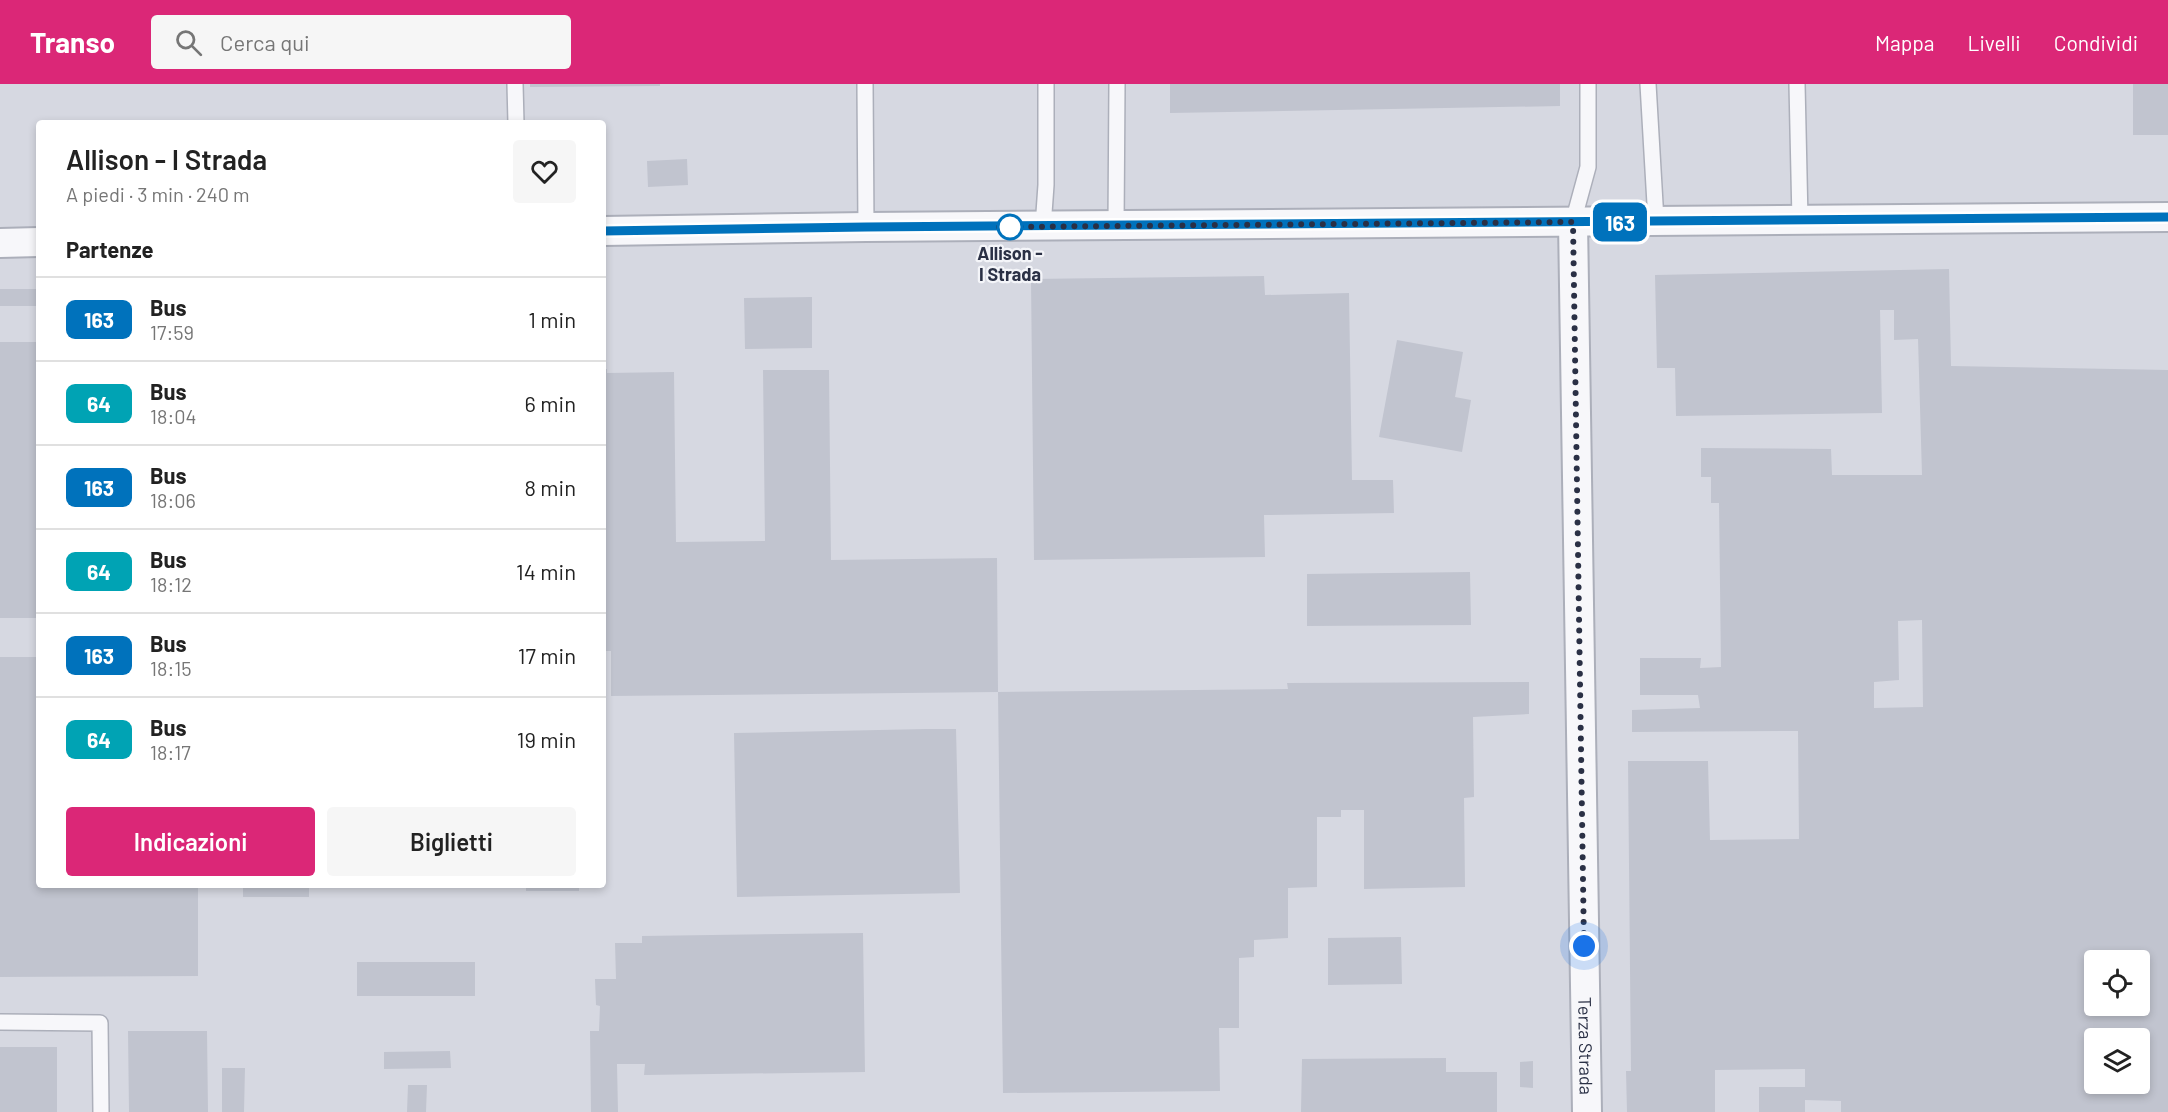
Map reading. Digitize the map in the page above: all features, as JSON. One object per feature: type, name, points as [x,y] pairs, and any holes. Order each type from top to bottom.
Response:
[{"type":"street","points":[[606,231],[2168,217]]},
{"type":"street","name":"Terza Strada","points":[[1573,222],[1587,1112]]},
{"type":"street","points":[[0,243],[36,242]]},
{"type":"lane","points":[[516,84],[516,120]]},
{"type":"lane","points":[[865,84],[866,227]]},
{"type":"lane","points":[[1043,227],[1046,184],[1046,84]]},
{"type":"lane","points":[[1116,225],[1117,84]]},
{"type":"lane","points":[[1573,222],[1588,167],[1588,84]]},
{"type":"lane","points":[[1648,84],[1656,221]]},
{"type":"lane","points":[[1797,84],[1800,220]]},
{"type":"lane","points":[[0,1022],[100,1023],[101,1112]]},
{"type":"shaded area","points":[[0,84],[2168,84],[2168,1112],[0,1112]]},
{"type":"building","points":[[530,84],[660,84],[660,86],[530,87]]},
{"type":"building","points":[[1170,84],[1560,84],[1560,106],[1170,113]]},
{"type":"building","points":[[2133,84],[2168,84],[2168,135],[2133,135]]},
{"type":"building","points":[[687,159],[688,185],[648,187],[647,161]]},
{"type":"building","points":[[1949,269],[1951,366],[2168,370],[2168,1112],[1841,1112],[1841,1101],[1805,1100],[1805,1112],[1759,1112],[1759,1087],[1805,1087],[1805,1069],[1715,1070],[1715,1112],[1627,1112],[1626,1071],[1631,1071],[1628,761],[1708,761],[1710,840],[1799,839],[1798,731],[1632,732],[1632,710],[1700,708],[1698,695],[1640,695],[1640,658],[1701,658],[1700,668],[1721,667],[1719,503],[1711,503],[1711,477],[1701,477],[1701,448],[1831,449],[1832,475],[1922,475],[1918,339],[1894,340],[1894,310],[1880,310],[1882,413],[1676,416],[1675,368],[1657,368],[1655,275]],"holes":[[[1922,620],[1923,707],[1874,708],[1874,682],[1899,680],[1898,621]]]},
{"type":"building","points":[[1264,276],[1265,295],[1349,293],[1352,480],[1393,480],[1394,513],[1264,515],[1265,557],[1034,560],[1031,279]]},
{"type":"building","points":[[0,289],[36,289],[36,306],[0,306]]},
{"type":"building","points":[[812,297],[812,348],[745,349],[744,298]]},
{"type":"building","points":[[1397,340],[1463,352],[1455,397],[1471,400],[1462,452],[1379,437]]},
{"type":"building","points":[[0,342],[36,342],[36,618],[0,618]]},
{"type":"building","points":[[606,369],[607,373],[674,372],[676,542],[765,541],[763,370],[829,370],[831,560],[997,558],[998,692],[611,696],[611,651],[606,651]]},
{"type":"building","points":[[1470,572],[1471,625],[1307,626],[1307,574]]},
{"type":"building","points":[[0,657],[36,657],[36,888],[198,888],[198,976],[0,977]]},
{"type":"building","points":[[1529,682],[1529,714],[1473,717],[1474,797],[1464,798],[1465,887],[1364,889],[1364,810],[1341,810],[1341,817],[1317,817],[1317,887],[1288,888],[1288,938],[1254,940],[1254,957],[1239,958],[1239,1028],[1219,1028],[1220,1091],[1003,1093],[998,692],[1288,689],[1287,683]]},
{"type":"building","points":[[956,729],[960,893],[737,897],[734,733]]},
{"type":"building","points":[[243,888],[309,888],[309,897],[243,897]]},
{"type":"building","points":[[526,888],[579,888],[579,891],[526,891]]},
{"type":"building","points":[[863,933],[865,1072],[644,1075],[645,1064],[617,1064],[618,1112],[591,1112],[590,1031],[599,1031],[600,1006],[596,1005],[595,979],[616,979],[615,943],[642,943],[642,936]]},
{"type":"building","points":[[1401,937],[1402,984],[1328,985],[1328,938]]},
{"type":"building","points":[[357,962],[475,962],[475,996],[357,996]]},
{"type":"building","points":[[128,1031],[207,1031],[208,1112],[129,1112]]},
{"type":"building","points":[[0,1047],[57,1047],[57,1112],[0,1112]]},
{"type":"building","points":[[450,1051],[451,1068],[384,1069],[384,1052]]},
{"type":"building","points":[[1446,1058],[1446,1072],[1497,1072],[1497,1112],[1301,1112],[1302,1059]]},
{"type":"building","points":[[1533,1061],[1533,1088],[1520,1087],[1520,1062]]},
{"type":"building","points":[[222,1068],[245,1068],[244,1112],[222,1112]]},
{"type":"building","points":[[408,1085],[427,1085],[426,1112],[407,1112]]},
{"type":"bus line","name":"163","points":[[606,231],[2168,217]]},
{"type":"place","name":"Allison - I Strada","points":[[1010,227]]},
{"type":"route","points":[[1010,227],[999,227],[1573,222],[1584,946]]}]
